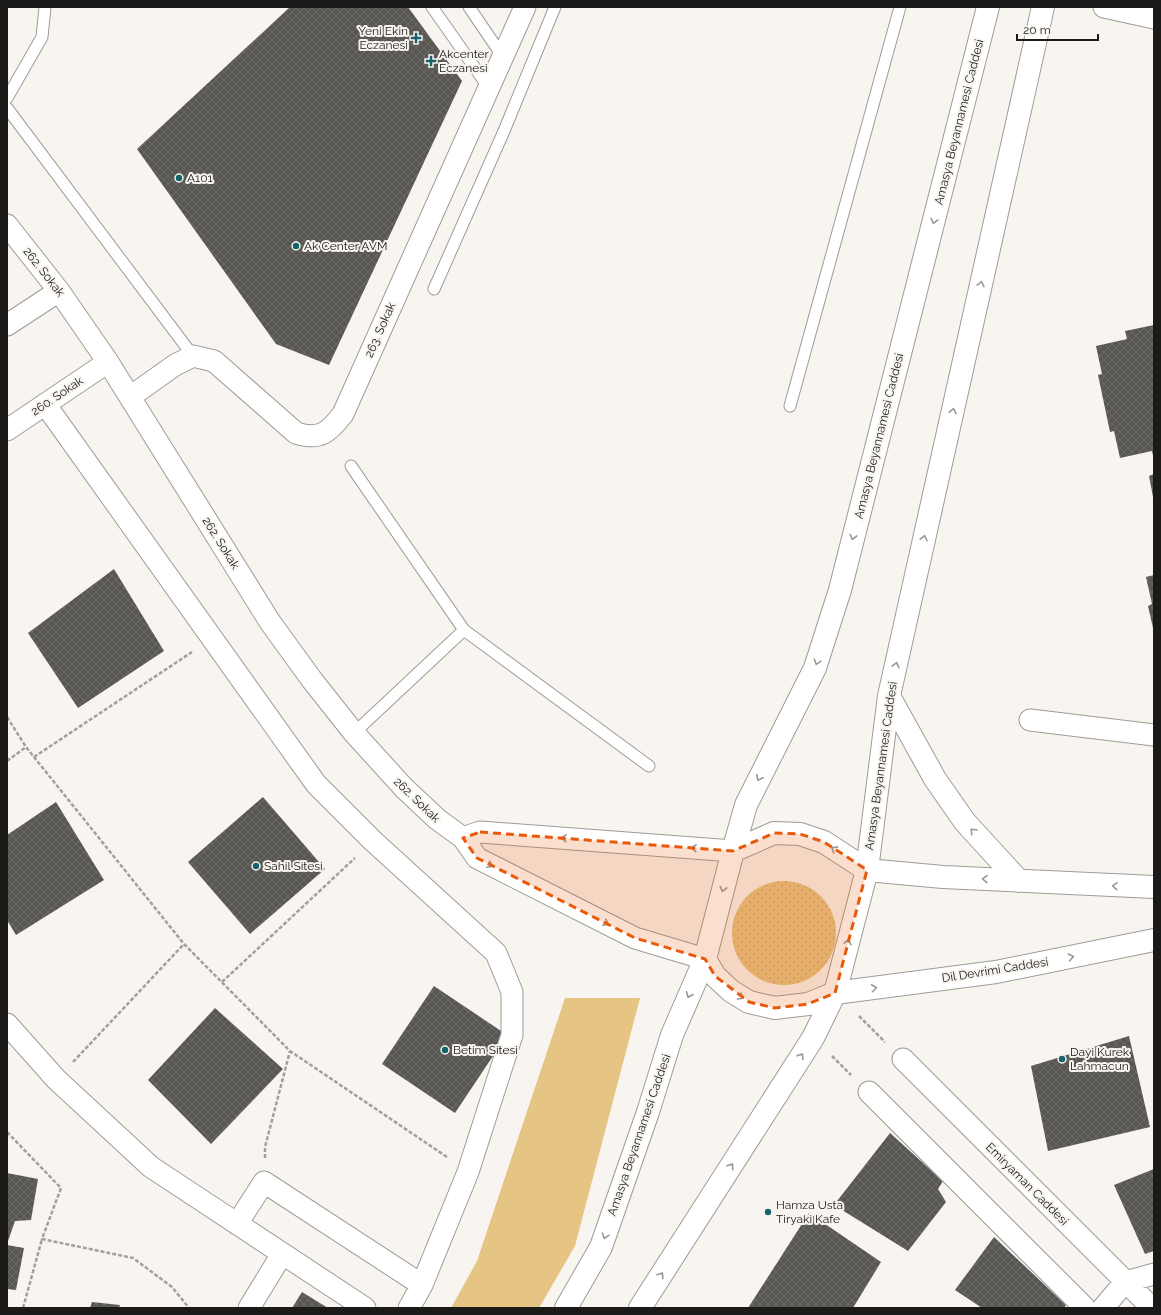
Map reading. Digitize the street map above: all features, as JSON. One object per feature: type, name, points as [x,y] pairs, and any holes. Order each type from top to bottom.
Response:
[{"type":"main road","name":"Amasya Beyannamesi Caddesi","points":[[566,1308],[601,1247],[648,1112],[672,1035],[705,959],[732,851],[746,805],[815,668],[840,590],[988,7]]},
{"type":"main road","name":"Amasya Beyannamesi Caddesi","points":[[835,993],[867,870],[889,696],[1043,7]]},
{"type":"main road","points":[[889,696],[935,778],[965,822],[1018,881]]},
{"type":"main road","points":[[732,851],[774,833],[800,834],[824,842],[867,870],[943,877],[1154,887]]},
{"type":"main road","name":"Dil Devrimi Caddesi","points":[[705,959],[715,976],[731,991],[749,1002],[775,1008],[808,1004],[835,993],[996,972],[1154,940]]},
{"type":"main road","points":[[640,1308],[813,1038],[835,993]]},
{"type":"street","name":"263. Sokak","points":[[193,356],[214,362],[296,433],[308,437],[322,435],[333,427],[343,414],[525,7]]},
{"type":"street","points":[[1104,7],[1154,18]]},
{"type":"street","name":"262. Sokak","points":[[7,225],[60,291],[108,362],[270,622],[312,680],[354,733],[404,788],[437,819],[462,838],[478,858],[635,938],[705,959]]},
{"type":"street","points":[[7,324],[60,291]]},
{"type":"street","points":[[130,397],[175,365],[193,356]]},
{"type":"street","name":"260. Sokak","points":[[7,430],[108,362]]},
{"type":"street","points":[[45,404],[316,784],[373,841],[496,953],[512,992],[512,1035],[468,1172],[422,1285],[409,1308]]},
{"type":"street","points":[[1030,720],[1154,735]]},
{"type":"street","points":[[462,838],[480,832],[732,851]]},
{"type":"street","points":[[7,1024],[56,1079],[151,1167],[365,1308]]},
{"type":"street","name":"Emiryaman Caddesi","points":[[903,1059],[1152,1308]]},
{"type":"street","points":[[869,1092],[1085,1308]]},
{"type":"street","points":[[237,1224],[264,1182],[422,1285]]},
{"type":"street","points":[[249,1308],[282,1254]]},
{"type":"street","points":[[1103,1308],[1126,1282],[1154,1274]]},
{"type":"lane","points":[[7,98],[42,37],[45,7]]},
{"type":"lane","points":[[432,7],[489,88]]},
{"type":"lane","points":[[470,7],[503,57]]},
{"type":"lane","points":[[434,289],[504,131],[555,7]]},
{"type":"lane","points":[[790,406],[900,7]]},
{"type":"lane","points":[[7,108],[193,356]]},
{"type":"lane","points":[[351,466],[464,630],[649,766]]},
{"type":"lane","points":[[354,733],[464,630]]},
{"type":"path","points":[[34,757],[212,639]]},
{"type":"path","points":[[7,717],[26,747],[184,944],[290,1051],[468,1172]]},
{"type":"path","points":[[7,761],[26,747]]},
{"type":"path","points":[[222,982],[373,841]]},
{"type":"path","points":[[56,1079],[184,944]]},
{"type":"path","points":[[835,993],[903,1059]]},
{"type":"path","points":[[813,1038],[869,1092]]},
{"type":"path","points":[[264,1182],[265,1147],[290,1051]]},
{"type":"path","points":[[7,1132],[61,1188],[42,1239],[23,1308]]},
{"type":"path","points":[[42,1239],[133,1258],[172,1287],[189,1308]]},
{"type":"highlighted area","points":[[480,832],[733,851],[774,833],[800,834],[824,842],[867,870],[835,993],[808,1004],[775,1008],[749,1002],[715,976],[705,959],[635,938],[477,858],[463,838]]},
{"type":"shaded area","points":[[784,881],[804,885],[821,896],[832,913],[836,933],[832,953],[821,970],[804,981],[784,985],[764,981],[747,970],[736,953],[732,933],[736,913],[747,896],[764,885]]},
{"type":"shaded area","points":[[565,998],[640,998],[575,1246],[539,1308],[451,1308],[477,1261]]},
{"type":"building","name":"Ak Center AVM","points":[[290,7],[408,7],[462,81],[329,365],[276,344],[137,149]]},
{"type":"building","points":[[1154,325],[1154,460],[1152,451],[1120,458],[1114,431],[1110,432],[1098,375],[1102,374],[1096,346],[1127,339],[1125,331]]},
{"type":"building","points":[[1154,474],[1154,497],[1153,497],[1149,476]]},
{"type":"building","points":[[114,569],[164,651],[78,708],[28,633]]},
{"type":"building","points":[[1154,575],[1153,628],[1148,606],[1152,604],[1146,577]]},
{"type":"building","name":"Sahil Sitesi","points":[[263,797],[325,869],[250,934],[188,862]]},
{"type":"building","points":[[56,802],[104,880],[16,935],[7,920],[7,835]]},
{"type":"building","name":"Betim Sitesi","points":[[434,986],[507,1035],[455,1113],[382,1064]]},
{"type":"building","points":[[215,1008],[283,1069],[211,1144],[148,1080]]},
{"type":"building","points":[[1129,1036],[1150,1127],[1048,1151],[1031,1066]]},
{"type":"building","points":[[890,1133],[943,1181],[938,1189],[946,1202],[908,1251],[834,1205]]},
{"type":"building","points":[[1154,1169],[1154,1251],[1145,1254],[1114,1185]]},
{"type":"building","points":[[7,1173],[38,1179],[31,1220],[15,1221],[7,1244]]},
{"type":"building","points":[[809,1213],[881,1262],[853,1308],[748,1308]]},
{"type":"building","points":[[994,1237],[1066,1305],[1064,1308],[982,1308],[955,1290]]},
{"type":"building","points":[[7,1245],[24,1248],[16,1290],[7,1289]]},
{"type":"building","points":[[302,1292],[328,1308],[292,1308]]},
{"type":"building","points":[[92,1302],[120,1305],[119,1308],[90,1308]]},
{"type":"place","name":"Yeni Ekin Eczanesi","points":[[416,38]]},
{"type":"place","name":"Akcenter Eczanesi","points":[[431,61]]},
{"type":"place","name":"A101","points":[[179,178]]},
{"type":"place","name":"Ak Center AVM","points":[[296,246]]},
{"type":"place","name":"Sahil Sitesi","points":[[256,866]]},
{"type":"place","name":"Betim Sitesi","points":[[445,1050]]},
{"type":"place","name":"Dayi Kurek Lahmacun","points":[[1062,1059]]},
{"type":"place","name":"Hamza Usta Tiryaki Kafe","points":[[768,1212]]}]
